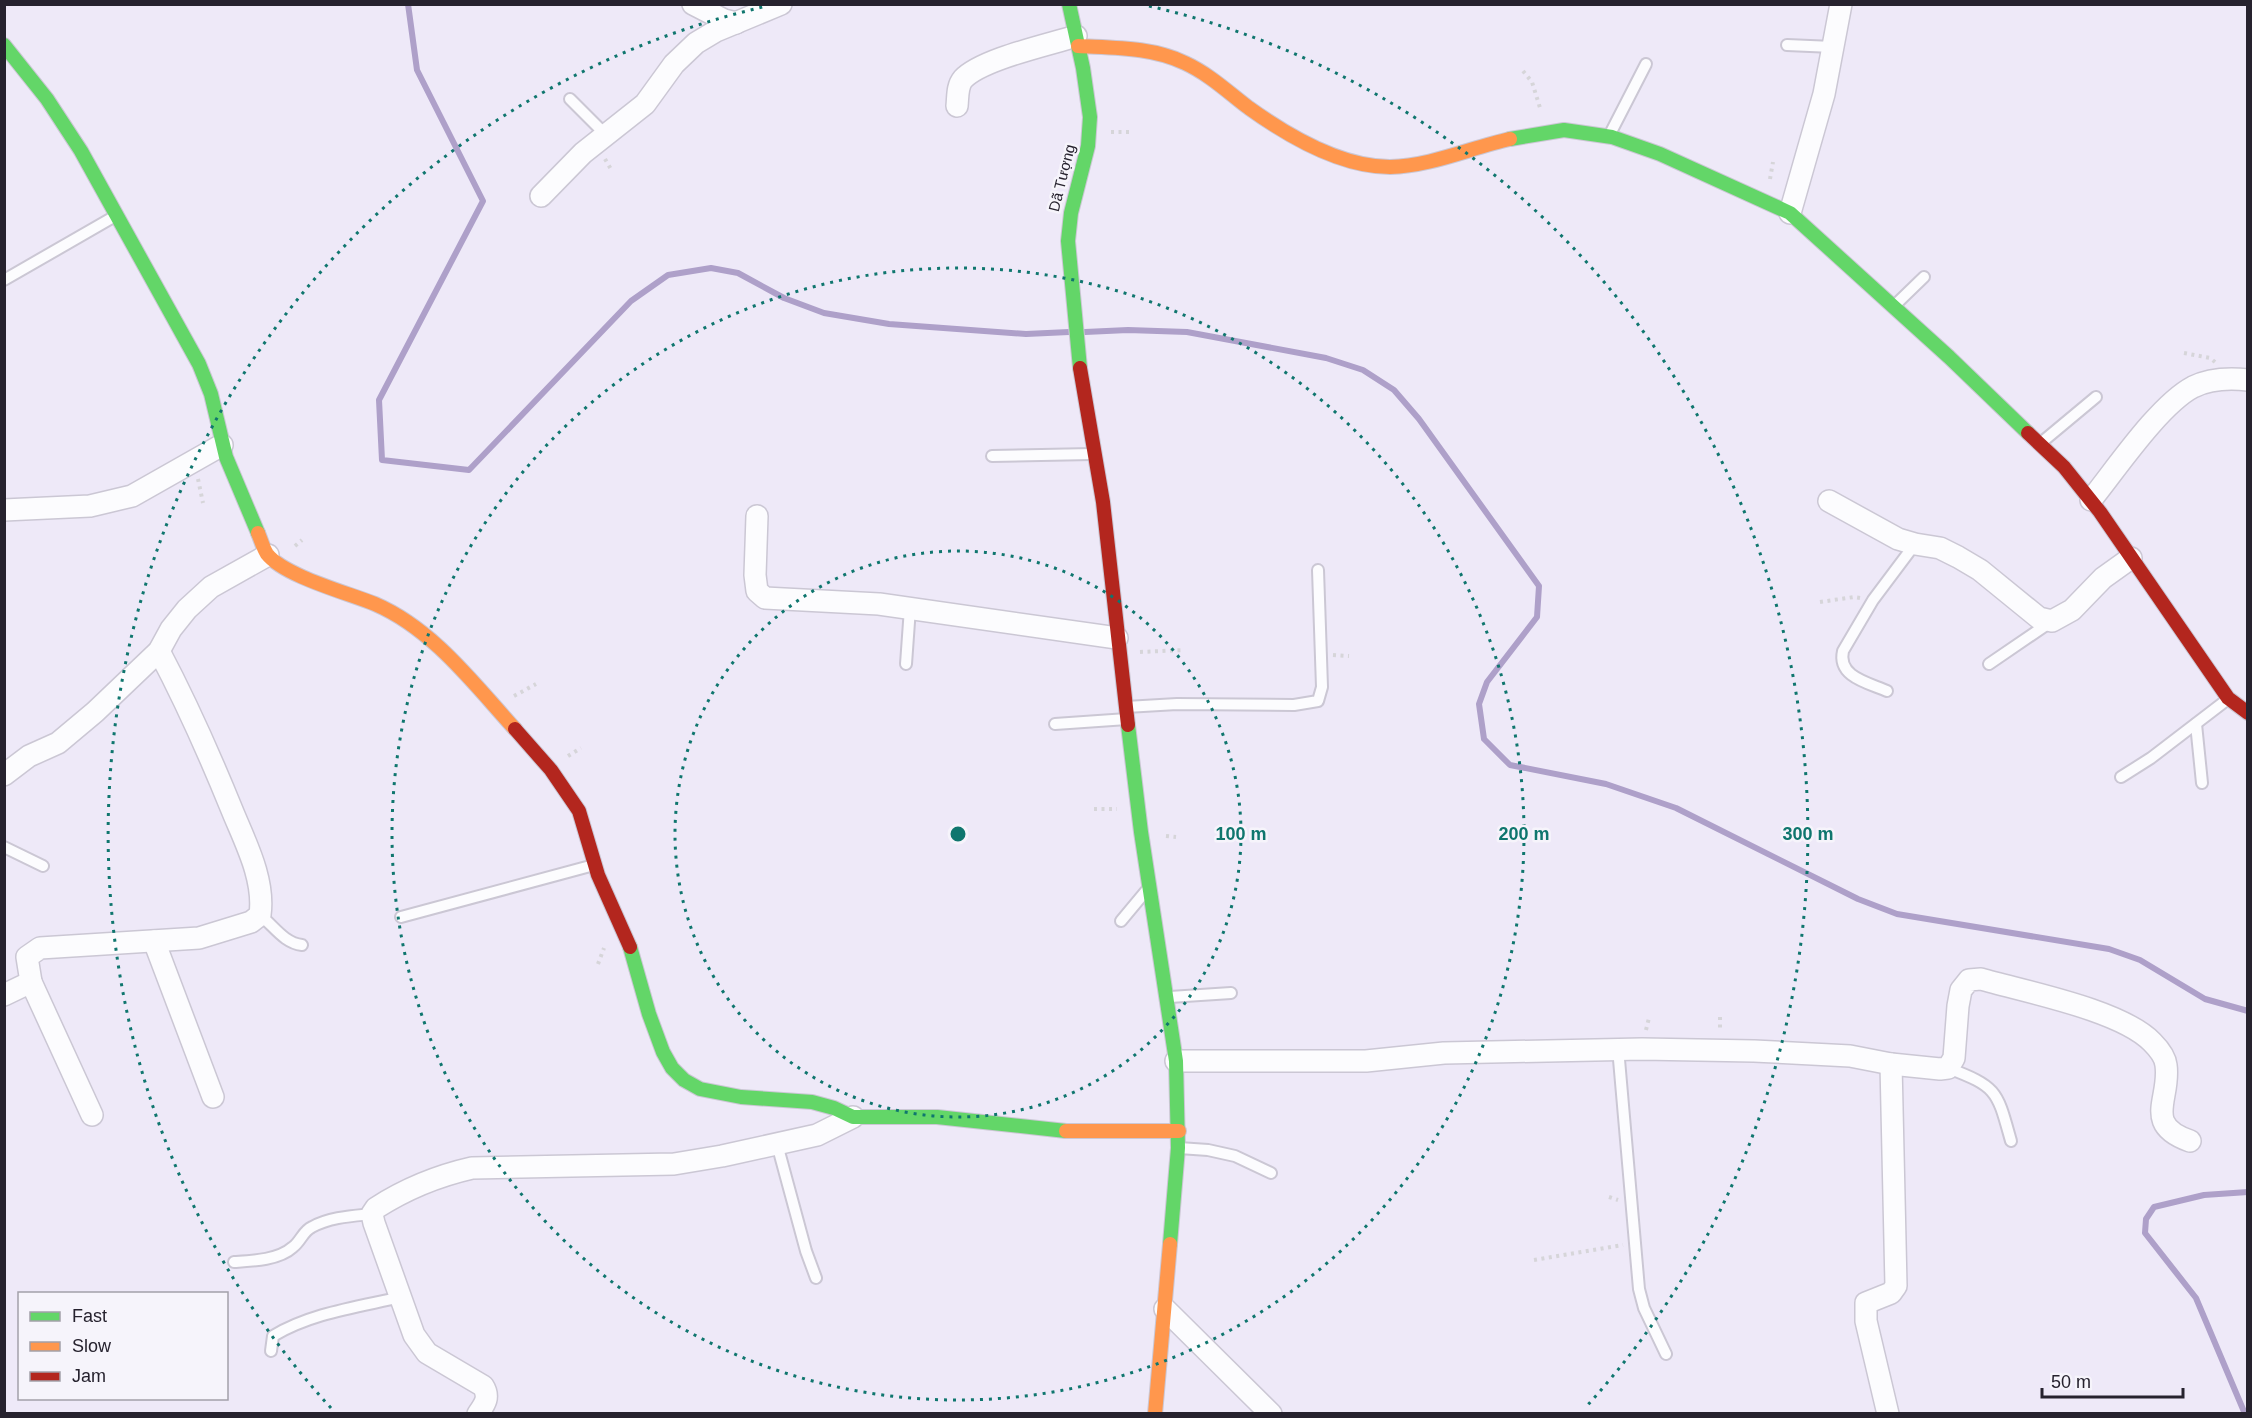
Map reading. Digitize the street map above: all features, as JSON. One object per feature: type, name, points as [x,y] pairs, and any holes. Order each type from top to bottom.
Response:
[{"type":"street","points":[[693,4],[724,20],[736,23]]},
{"type":"street","points":[[541,196],[583,153],[645,104],[674,64],[696,43],[781,4]]},
{"type":"street","name":"Dã Tượng","points":[[1069,4],[1088,106],[1090,132],[1084,171],[1068,222],[1080,367],[1103,502],[1126,713],[1176,1061],[1178,1148],[1155,1413]]},
{"type":"street","points":[[1790,213],[1824,94],[1841,4]]},
{"type":"street","points":[[957,106],[958,90],[963,80],[974,72],[1011,56],[1077,41],[1161,54],[1184,63],[1208,75],[1277,127],[1306,142],[1371,165],[1399,166],[1436,159],[1514,137],[1577,130],[1609,136],[1668,158],[1766,200],[1790,213],[1894,306],[2064,467],[2091,500],[2228,699],[2247,713]]},
{"type":"street","points":[[4,45],[16,67],[69,131],[206,378],[216,407],[222,445],[268,555],[284,567],[385,609],[417,628],[550,768],[585,822],[594,865],[628,941],[651,1018],[671,1066],[682,1078],[706,1091],[798,1099],[842,1109],[853,1117]]},
{"type":"street","points":[[2091,500],[2160,415],[2181,395],[2195,386],[2223,379],[2247,380]]},
{"type":"street","points":[[4,510],[90,506],[132,496],[222,445]]},
{"type":"street","points":[[1829,501],[1898,538],[1914,544],[1940,548],[1958,557],[1980,570],[2039,618],[2052,621],[2072,610],[2103,578],[2131,558]]},
{"type":"street","points":[[757,516],[755,575],[757,591],[765,598],[879,604],[1118,646]]},
{"type":"street","points":[[4,775],[29,756],[58,743],[70,734],[159,651],[171,629],[187,609],[211,587],[268,555]]},
{"type":"street","points":[[92,1115],[32,982],[27,957],[40,948],[199,938],[251,922],[260,915],[262,900],[254,864],[218,775],[159,651]]},
{"type":"street","points":[[154,941],[213,1097]]},
{"type":"street","points":[[1176,1061],[1366,1060],[1444,1053],[1618,1048],[1850,1056],[1890,1064],[1940,1069],[1948,1068],[1954,1058],[1961,990],[1969,980],[1981,979],[2108,1015],[2142,1033],[2161,1053],[2166,1063],[2160,1112],[2163,1121],[2169,1129],[2190,1141]]},
{"type":"street","points":[[4,995],[32,982]]},
{"type":"street","points":[[1888,1413],[1865,1309],[1866,1303],[1891,1293],[1896,1286],[1890,1064]]},
{"type":"street","points":[[478,1413],[487,1398],[483,1386],[427,1353],[414,1335],[372,1214],[376,1208],[417,1184],[443,1174],[472,1168],[674,1164],[818,1135],[853,1117],[937,1117],[1069,1131],[1179,1131]]},
{"type":"street","points":[[1165,1309],[1271,1413]]},
{"type":"lane","points":[[1787,45],[1833,47]]},
{"type":"lane","points":[[1609,136],[1646,64]]},
{"type":"lane","points":[[570,99],[606,135]]},
{"type":"lane","points":[[4,280],[117,215]]},
{"type":"lane","points":[[1894,306],[1924,277]]},
{"type":"lane","points":[[2039,444],[2096,397]]},
{"type":"lane","points":[[992,456],[1095,454]]},
{"type":"lane","points":[[1887,691],[1848,673],[1842,664],[1843,651],[1873,600],[1914,544]]},
{"type":"lane","points":[[1055,724],[1178,704],[1294,705],[1318,702],[1322,687],[1318,570]]},
{"type":"lane","points":[[906,664],[910,609]]},
{"type":"lane","points":[[1989,664],[2052,621]]},
{"type":"lane","points":[[2121,777],[2151,758],[2228,699]]},
{"type":"lane","points":[[2196,724],[2202,783]]},
{"type":"lane","points":[[4,847],[43,866]]},
{"type":"lane","points":[[401,917],[594,865]]},
{"type":"lane","points":[[1121,921],[1150,886]]},
{"type":"lane","points":[[260,915],[277,929],[284,940],[302,945]]},
{"type":"lane","points":[[1166,998],[1231,993]]},
{"type":"lane","points":[[1618,1048],[1638,1289],[1644,1308],[1666,1354]]},
{"type":"lane","points":[[1948,1068],[1980,1080],[1993,1092],[2002,1109],[2011,1141]]},
{"type":"lane","points":[[777,1144],[806,1251],[816,1278]]},
{"type":"lane","points":[[1178,1148],[1208,1150],[1235,1156],[1271,1173]]},
{"type":"lane","points":[[234,1262],[270,1258],[286,1251],[293,1247],[310,1227],[326,1221],[372,1214]]},
{"type":"lane","points":[[271,1352],[273,1336],[283,1330],[341,1310],[401,1297]]},
{"type":"path","points":[[1523,71],[1532,82],[1547,132]]},
{"type":"path","points":[[1820,602],[1854,597],[1873,600]]},
{"type":"path","points":[[1118,646],[1184,650]]},
{"type":"path","points":[[1534,1260],[1633,1243]]},
{"type":"waterway","points":[[408,4],[417,70],[483,201],[379,400],[382,460],[469,470],[631,301],[668,275],[711,268],[738,273],[784,298],[824,313],[889,324],[1026,334],[1069,332]]},
{"type":"waterway","points":[[1085,332],[1128,330],[1187,332],[1326,358],[1363,370],[1394,390],[1419,419],[1539,586],[1537,617],[1487,682],[1479,704],[1484,739],[1510,765],[1606,784],[1676,808],[1858,899],[1897,914],[2109,949],[2140,960],[2205,999],[2248,1011]]},
{"type":"waterway","points":[[2245,1414],[2196,1298],[2145,1233],[2146,1219],[2154,1207],[2204,1195],[2248,1192]]},
{"type":"traffic: fast","points":[[1069,4],[1083,68],[1090,117],[1088,146],[1071,213],[1068,241],[1080,368]]},
{"type":"traffic: fast","points":[[4,45],[47,99],[81,151],[199,364],[211,394],[226,457],[258,533]]},
{"type":"traffic: fast","points":[[1510,139],[1564,130],[1612,137],[1660,154],[1790,213],[1949,357],[2028,433]]},
{"type":"traffic: fast","points":[[1128,725],[1141,832],[1176,1061],[1178,1148],[1170,1244]]},
{"type":"traffic: fast","points":[[630,947],[649,1014],[663,1052],[672,1068],[684,1080],[700,1089],[741,1097],[812,1102],[834,1108],[853,1117],[937,1117],[1066,1131]]},
{"type":"traffic: slow","points":[[1078,46],[1146,51],[1185,63],[1210,78],[1280,129],[1315,148],[1352,162],[1371,166],[1405,166],[1510,139]]},
{"type":"traffic: slow","points":[[258,533],[267,554],[287,570],[375,604],[416,628],[468,676],[515,729]]},
{"type":"traffic: slow","points":[[1066,1131],[1179,1131]]},
{"type":"traffic: slow","points":[[1155,1414],[1170,1244]]},
{"type":"traffic: jam","points":[[1080,368],[1103,502],[1128,725]]},
{"type":"traffic: jam","points":[[2028,433],[2064,467],[2100,512],[2228,698],[2248,713]]},
{"type":"traffic: jam","points":[[515,729],[551,770],[579,811],[598,875],[630,947]]}]
